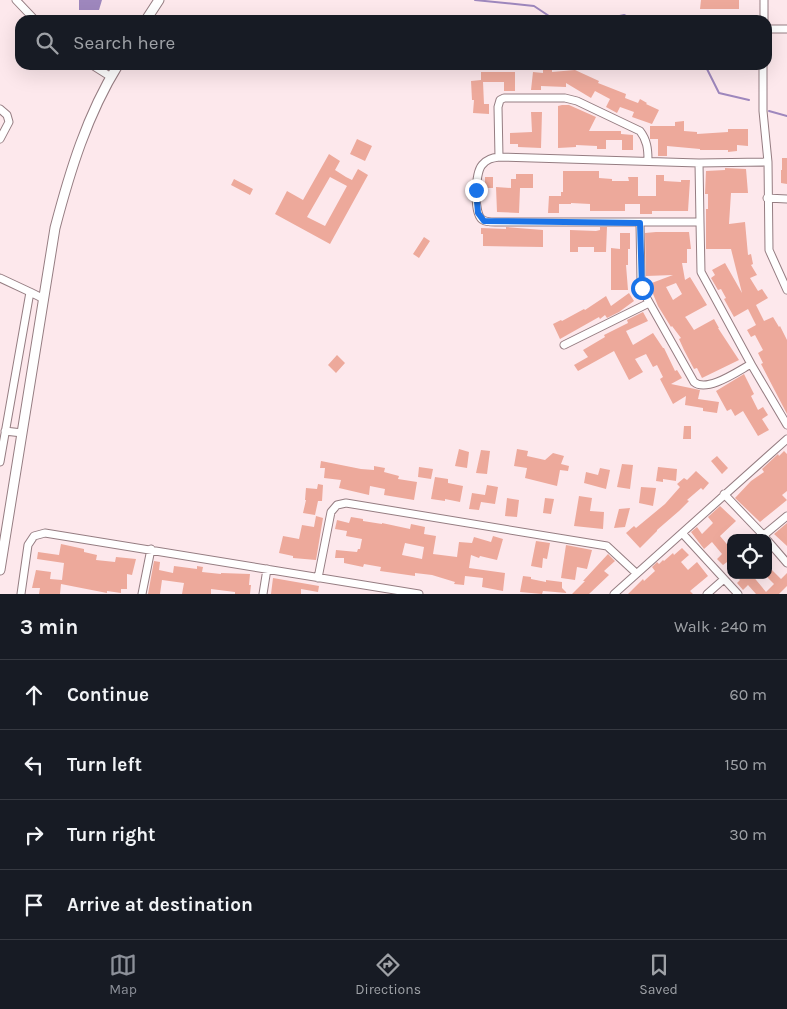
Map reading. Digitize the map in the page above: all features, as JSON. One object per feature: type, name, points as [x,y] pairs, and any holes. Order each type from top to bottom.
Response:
[{"type":"street","points":[[16,0],[30,15]]},
{"type":"street","points":[[149,15],[159,0]]},
{"type":"street","points":[[764,0],[764,15]]},
{"type":"street","points":[[772,29],[787,30]]},
{"type":"street","points":[[101,70],[111,76]]},
{"type":"street","points":[[0,570],[55,228],[69,174],[90,119],[115,70]]},
{"type":"street","points":[[763,70],[763,111],[768,162],[769,250],[787,290]]},
{"type":"street","points":[[499,157],[498,107],[500,100],[504,98],[565,98],[577,101],[640,131],[648,146],[648,160]]},
{"type":"street","points":[[0,109],[7,115],[9,122],[0,139]]},
{"type":"street","points":[[700,222],[484,221],[478,213],[477,177],[481,166],[488,159],[499,157],[699,163],[768,162]]},
{"type":"street","points":[[699,163],[701,272],[787,425]]},
{"type":"street","points":[[767,198],[787,199]]},
{"type":"street","points":[[640,223],[642,288],[694,382],[697,385],[714,384],[752,364]]},
{"type":"street","points":[[0,278],[44,299]]},
{"type":"street","points":[[0,462],[5,431],[3,421],[30,292]]},
{"type":"street","points":[[564,345],[649,303]]},
{"type":"street","points":[[5,431],[22,433]]},
{"type":"street","points":[[614,594],[787,439]]},
{"type":"street","points":[[724,494],[762,534]]},
{"type":"street","points":[[318,578],[331,512],[337,505],[346,503],[607,546],[636,573]]},
{"type":"street","points":[[770,534],[787,516]]},
{"type":"street","points":[[21,594],[28,545],[34,536],[45,533],[151,549],[385,591],[419,594]]},
{"type":"street","points":[[682,533],[738,594]]},
{"type":"street","points":[[772,545],[787,563]]},
{"type":"street","points":[[142,594],[151,549]]},
{"type":"street","points":[[263,594],[267,569]]},
{"type":"street","points":[[707,594],[724,579]]},
{"type":"shaded area","points":[[79,0],[102,0],[99,10],[79,10]]},
{"type":"building","points":[[701,0],[739,0],[739,9],[700,9]]},
{"type":"building","points":[[543,70],[552,70],[552,72],[575,70],[599,81],[598,83],[626,94],[625,98],[638,103],[640,99],[659,110],[652,124],[632,117],[634,112],[620,107],[617,113],[606,107],[610,99],[595,91],[591,98],[566,83],[566,87],[541,86],[541,90],[531,90],[533,72],[543,73]]},
{"type":"building","points":[[481,72],[515,72],[515,91],[504,91],[504,82],[483,82],[484,104],[489,104],[489,114],[473,113],[474,100],[472,100],[471,81],[481,80]]},
{"type":"building","points":[[569,105],[596,117],[589,131],[621,131],[621,134],[633,135],[633,150],[622,150],[622,140],[606,140],[606,149],[597,149],[597,146],[576,145],[576,147],[558,148],[558,106]]},
{"type":"building","points":[[531,112],[542,112],[541,148],[518,147],[518,144],[510,144],[510,133],[532,132]]},
{"type":"building","points":[[684,121],[684,131],[697,132],[697,134],[728,132],[728,129],[748,129],[748,146],[737,145],[737,151],[728,152],[728,150],[700,150],[667,146],[667,156],[658,156],[658,139],[650,139],[650,126],[675,126],[675,122]]},
{"type":"building","points":[[357,139],[372,146],[365,161],[350,154]]},
{"type":"building","points":[[329,154],[340,161],[335,170],[346,177],[352,180],[358,169],[368,175],[330,244],[275,214],[287,191],[303,200]],"holes":[[[330,177],[347,186],[325,226],[307,217]]]},
{"type":"building","points":[[782,158],[787,158],[787,184],[781,183]]},
{"type":"building","points":[[725,168],[746,169],[748,193],[731,193],[729,224],[745,222],[748,255],[751,254],[753,264],[751,265],[757,275],[750,278],[758,291],[762,289],[768,298],[756,305],[764,321],[773,317],[787,340],[787,414],[761,364],[763,363],[758,353],[763,350],[755,335],[751,337],[747,330],[756,325],[748,309],[734,317],[721,289],[718,290],[711,278],[715,275],[712,270],[725,263],[742,293],[731,249],[706,249],[708,194],[705,194],[706,171],[725,170]]},
{"type":"building","points":[[563,171],[599,171],[599,178],[612,179],[612,181],[629,181],[628,177],[638,177],[638,196],[656,196],[656,175],[664,175],[664,181],[681,182],[681,180],[690,180],[688,211],[652,211],[652,214],[640,214],[640,204],[625,204],[625,211],[590,211],[590,204],[571,203],[559,204],[559,213],[548,213],[549,196],[561,196],[561,192],[563,192]]},
{"type":"building","points":[[516,174],[533,174],[533,188],[520,188],[519,213],[497,212],[496,187],[511,188],[511,179],[516,179]]},
{"type":"building","points":[[485,177],[493,177],[493,188],[485,188]]},
{"type":"building","points":[[234,179],[253,189],[250,195],[231,185]]},
{"type":"building","points":[[506,227],[543,230],[543,247],[483,246],[481,228],[506,229]]},
{"type":"building","points":[[600,227],[607,227],[606,252],[594,252],[594,247],[578,247],[578,252],[570,252],[570,230],[596,231],[600,230]]},
{"type":"building","points":[[689,232],[691,249],[687,249],[687,263],[682,263],[685,280],[690,277],[707,305],[685,317],[694,330],[714,319],[739,360],[702,378],[697,368],[694,369],[679,339],[681,338],[671,327],[658,306],[649,284],[673,275],[646,276],[645,233]],"holes":[[[676,283],[682,294],[673,300],[666,287]]]},
{"type":"building","points":[[620,233],[630,233],[628,265],[626,265],[628,290],[611,290],[611,248],[620,249]]},
{"type":"building","points":[[424,237],[430,241],[419,258],[413,254]]},
{"type":"building","points":[[629,293],[634,301],[619,312],[607,318],[605,315],[600,319],[599,317],[560,339],[553,324],[585,310],[606,296],[611,306]]},
{"type":"building","points":[[643,312],[648,321],[626,331],[633,345],[653,333],[664,348],[675,371],[677,370],[682,378],[671,384],[700,390],[698,399],[719,402],[717,413],[685,405],[686,396],[673,404],[660,379],[663,377],[657,365],[653,367],[646,354],[635,359],[643,372],[629,380],[614,351],[578,371],[574,365],[588,357],[583,350],[605,337],[604,335],[628,323],[627,320]]},
{"type":"building","points":[[337,355],[345,363],[336,373],[328,365]]},
{"type":"building","points":[[744,374],[754,394],[751,396],[758,410],[763,407],[768,415],[762,419],[769,430],[758,436],[743,411],[735,416],[731,409],[727,411],[716,391]]},
{"type":"building","points":[[684,426],[691,426],[691,439],[683,439]]},
{"type":"building","points":[[459,449],[469,452],[467,468],[455,466]]},
{"type":"building","points":[[517,449],[528,451],[527,456],[545,460],[553,453],[564,456],[561,464],[569,466],[568,471],[560,470],[557,486],[525,478],[527,468],[514,466]]},
{"type":"building","points":[[481,450],[490,451],[487,474],[476,473]]},
{"type":"building","points":[[784,451],[787,454],[787,491],[782,495],[787,500],[760,522],[735,498],[751,481],[764,472],[762,469]]},
{"type":"building","points":[[717,456],[728,468],[722,474],[711,461]]},
{"type":"building","points":[[321,461],[361,469],[374,470],[374,466],[385,468],[384,472],[399,476],[398,479],[417,482],[414,500],[384,495],[385,489],[370,486],[369,495],[339,488],[341,480],[324,478],[325,468],[320,468]]},
{"type":"building","points":[[622,464],[633,465],[630,489],[617,487]]},
{"type":"building","points":[[419,467],[433,469],[431,479],[418,477]]},
{"type":"building","points":[[658,467],[677,469],[676,481],[663,479],[663,482],[656,481]]},
{"type":"building","points":[[600,468],[610,470],[606,489],[584,483],[586,472],[598,475]]},
{"type":"building","points":[[696,471],[709,483],[703,490],[701,488],[687,500],[689,501],[640,548],[626,533],[634,526],[636,528],[665,504],[680,487],[677,484],[684,478],[687,480]]},
{"type":"building","points":[[435,477],[448,479],[448,483],[463,486],[460,502],[431,499]]},
{"type":"building","points":[[318,484],[323,485],[322,501],[318,501],[315,515],[303,513],[306,488],[317,489]]},
{"type":"building","points":[[487,485],[498,487],[495,504],[481,502],[479,510],[469,509],[472,493],[485,495]]},
{"type":"building","points":[[641,487],[656,488],[653,506],[639,503]]},
{"type":"building","points":[[579,496],[592,498],[590,511],[604,512],[603,529],[574,526]]},
{"type":"building","points":[[507,498],[519,500],[517,517],[505,516]]},
{"type":"building","points":[[545,498],[554,499],[551,514],[543,513]]},
{"type":"building","points":[[720,506],[736,521],[720,536],[727,544],[727,562],[723,565],[717,559],[722,554],[712,542],[704,549],[691,532],[697,527],[702,534],[713,523],[708,517]]},
{"type":"building","points":[[630,508],[625,527],[614,528],[619,509]]},
{"type":"building","points":[[316,516],[323,518],[316,560],[293,558],[293,556],[279,553],[283,536],[299,539],[302,525],[314,527]]},
{"type":"building","points":[[351,517],[363,519],[363,521],[410,529],[411,524],[425,527],[424,534],[436,536],[433,554],[457,557],[459,542],[472,543],[474,537],[491,542],[493,536],[503,539],[497,560],[471,555],[469,568],[505,573],[503,591],[482,587],[483,578],[465,576],[464,585],[454,584],[455,582],[432,575],[415,573],[415,576],[380,571],[381,567],[364,564],[363,567],[344,563],[344,558],[335,558],[336,550],[357,552],[360,549],[362,539],[346,536],[347,531],[335,529],[337,520],[349,523]],"holes":[[[405,543],[424,547],[422,559],[402,555]]]},
{"type":"building","points":[[787,523],[787,546],[774,534]]},
{"type":"building","points":[[536,541],[550,543],[547,559],[543,558],[542,568],[531,566]]},
{"type":"building","points":[[61,544],[84,549],[84,552],[97,555],[96,560],[115,562],[116,557],[136,559],[132,575],[127,574],[127,589],[121,589],[121,593],[107,591],[107,593],[61,584],[60,594],[39,594],[40,588],[32,588],[36,570],[51,572],[50,579],[62,580],[64,563],[37,559],[38,552],[59,555]]},
{"type":"building","points":[[566,545],[592,550],[587,569],[577,567],[575,580],[561,578]]},
{"type":"building","points":[[682,548],[689,555],[681,562],[688,570],[697,562],[708,576],[690,591],[693,594],[628,594],[643,579],[644,581],[655,571],[652,567],[657,562],[659,564]]},
{"type":"building","points":[[608,554],[615,561],[604,571],[609,575],[589,594],[572,594],[585,581],[583,581]]},
{"type":"building","points":[[154,561],[160,562],[159,570],[173,573],[174,566],[197,569],[197,566],[203,567],[202,572],[250,574],[250,594],[235,594],[235,592],[211,589],[211,594],[182,594],[184,583],[162,580],[160,594],[148,594]]},
{"type":"building","points":[[772,570],[781,579],[787,573],[787,586],[779,594],[756,594],[748,585],[743,590],[737,583],[739,579],[755,579],[766,592],[774,584],[769,579],[772,579]]},
{"type":"building","points":[[523,576],[546,582],[546,580],[562,582],[562,588],[567,593],[543,591],[542,594],[520,592]]},
{"type":"building","points":[[273,578],[319,586],[318,592],[301,589],[301,594],[271,594]]},
{"type":"waterway","points":[[475,0],[534,6],[548,15]]},
{"type":"waterway","points":[[708,70],[719,93],[749,100]]},
{"type":"waterway","points":[[769,111],[787,116]]},
{"type":"route","points":[[476,190],[478,213],[481,220],[484,221],[640,223],[642,288]]}]
